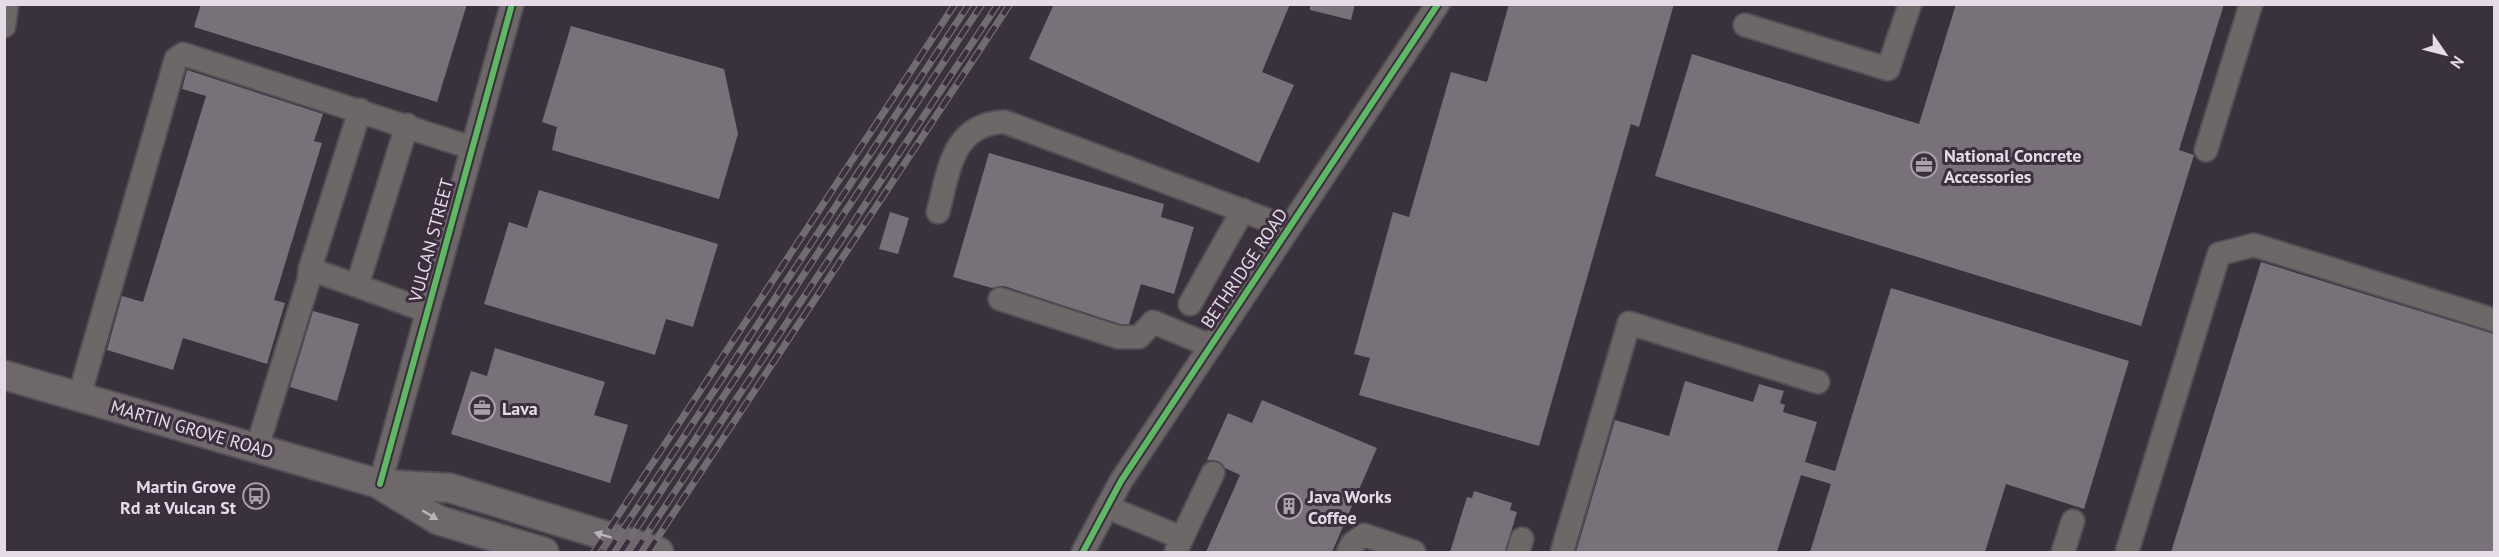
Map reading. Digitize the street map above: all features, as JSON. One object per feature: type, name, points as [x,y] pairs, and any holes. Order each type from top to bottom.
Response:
[{"type":"main road","name":"MARTIN GROVE ROAD","points":[[4,375],[380,484],[450,488],[659,552]]},
{"type":"main road","name":"MARTIN GROVE ROAD","points":[[380,484],[438,520],[544,552]]},
{"type":"street","points":[[4,26],[7,4]]},
{"type":"street","name":"VULCAN STREET","points":[[380,484],[512,4]]},
{"type":"street","name":"BETHRIDGE ROAD","points":[[1083,552],[1121,481],[1438,4]]},
{"type":"street","points":[[1745,24],[1888,69],[1910,4]]},
{"type":"street","points":[[2206,150],[2251,4]]},
{"type":"street","points":[[80,397],[176,59],[183,54],[472,148]]},
{"type":"street","points":[[257,448],[360,110]]},
{"type":"street","points":[[938,212],[954,152],[968,134],[988,122],[1005,122],[1289,228]]},
{"type":"street","points":[[355,285],[407,125]]},
{"type":"street","points":[[1191,304],[1243,210]]},
{"type":"street","points":[[2127,552],[2219,254],[2254,245],[2494,320]]},
{"type":"street","points":[[310,269],[427,311]]},
{"type":"street","points":[[1000,299],[1118,337],[1139,337],[1153,322],[1211,346]]},
{"type":"street","points":[[1562,552],[1629,323],[1818,382]]},
{"type":"street","points":[[1107,507],[1179,545],[1213,473]]},
{"type":"street","points":[[2063,552],[2073,520]]},
{"type":"street","points":[[1348,552],[1352,544],[1364,535],[1414,552]]},
{"type":"building","points":[[201,4],[467,4],[437,102],[194,27]]},
{"type":"building","points":[[1054,4],[1290,4],[1262,72],[1294,85],[1259,163],[1029,59]]},
{"type":"building","points":[[1310,4],[1355,4],[1351,20],[1310,10]]},
{"type":"building","points":[[1509,4],[1674,4],[1639,127],[1631,124],[1539,446],[1359,395],[1370,358],[1354,354],[1393,212],[1409,217],[1451,72],[1487,82]]},
{"type":"building","name":"National Concrete Accessories","points":[[1956,4],[2224,4],[2179,150],[2194,155],[2141,326],[1655,176],[1692,54],[1919,124]]},
{"type":"building","points":[[571,26],[724,69],[738,134],[719,199],[552,150],[557,127],[542,122]]},
{"type":"building","points":[[187,70],[323,114],[314,141],[322,143],[274,300],[285,303],[267,364],[183,338],[173,370],[107,350],[122,296],[143,302],[206,96],[182,89]]},
{"type":"building","points":[[989,153],[1164,204],[1161,217],[1194,227],[1174,294],[1141,284],[1129,324],[1120,324],[1004,286],[992,288],[953,277]]},
{"type":"building","points":[[539,190],[718,244],[693,327],[666,319],[655,355],[484,304],[509,222],[527,228]]},
{"type":"building","points":[[890,212],[909,218],[898,254],[879,249]]},
{"type":"building","points":[[2261,262],[2494,334],[2494,552],[2171,552]]},
{"type":"building","points":[[1891,288],[2129,361],[2084,509],[2006,484],[1985,552],[1810,552],[1831,484],[1801,475],[1777,552],[1576,552],[1615,420],[1669,436],[1685,381],[1753,402],[1759,384],[1784,391],[1780,403],[1785,405],[1783,412],[1817,422],[1805,462],[1835,471]]},
{"type":"building","points":[[313,311],[359,324],[337,401],[290,387]]},
{"type":"building","points":[[495,348],[605,382],[594,415],[628,425],[610,483],[451,434],[471,371],[487,376]]},
{"type":"building","name":"Java Works Coffee","points":[[1262,400],[1377,448],[1332,552],[1206,552],[1240,475],[1225,468],[1218,461],[1207,460],[1228,413],[1252,423]]},
{"type":"building","points":[[1474,491],[1512,503],[1510,510],[1517,512],[1505,552],[1450,552],[1467,497],[1472,498]]},
{"type":"railway","points":[[594,552],[955,4]]},
{"type":"railway","points":[[608,552],[969,4]]},
{"type":"railway","points":[[621,552],[982,4]]},
{"type":"railway","points":[[635,552],[998,4]]},
{"type":"railway","points":[[648,552],[1010,4]]},
{"type":"cycle path","points":[[380,484],[512,4]]},
{"type":"cycle path","points":[[1083,552],[1121,481],[1438,4]]},
{"type":"place","name":"National Concrete Accessories","points":[[1924,165]]},
{"type":"place","name":"Lava","points":[[482,408]]},
{"type":"place","name":"Martin Grove Rd at Vulcan St","points":[[256,496]]},
{"type":"place","name":"Java Works Coffee","points":[[1289,506]]}]
